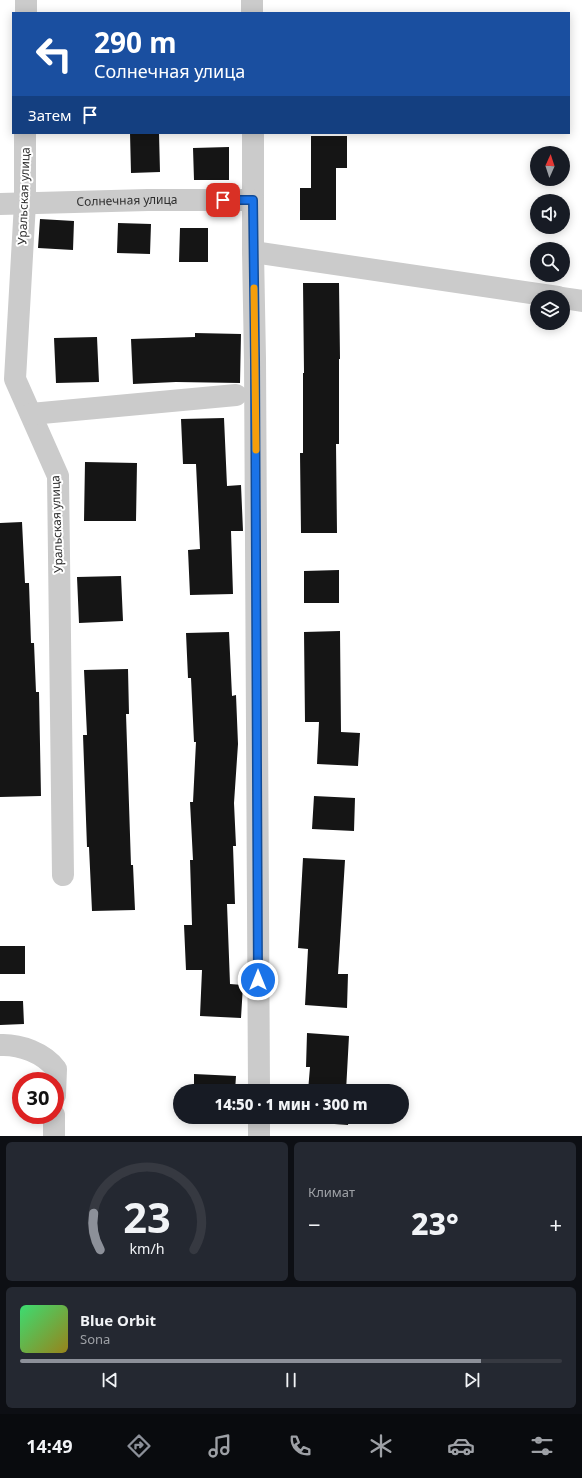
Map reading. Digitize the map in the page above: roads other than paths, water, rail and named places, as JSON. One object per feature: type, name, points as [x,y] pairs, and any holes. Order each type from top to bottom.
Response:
[{"type":"street","points":[[26,0],[26,12]]},
{"type":"street","points":[[252,0],[252,12]]},
{"type":"street","name":"Уральская улица","points":[[25,134],[25,202],[15,379],[58,476],[63,875]]},
{"type":"street","points":[[253,134],[253,252],[256,367],[259,1084]]},
{"type":"street","name":"Солнечная улица","points":[[0,204],[25,202],[253,200]]},
{"type":"street","points":[[253,252],[530,293]]},
{"type":"street","points":[[570,299],[582,300]]},
{"type":"street","points":[[31,414],[236,395]]},
{"type":"street","points":[[0,1045],[17,1047],[46,1058],[56,1069],[56,1072]]},
{"type":"street","points":[[54,1124],[54,1136]]},
{"type":"street","points":[[259,1124],[259,1136]]}]
